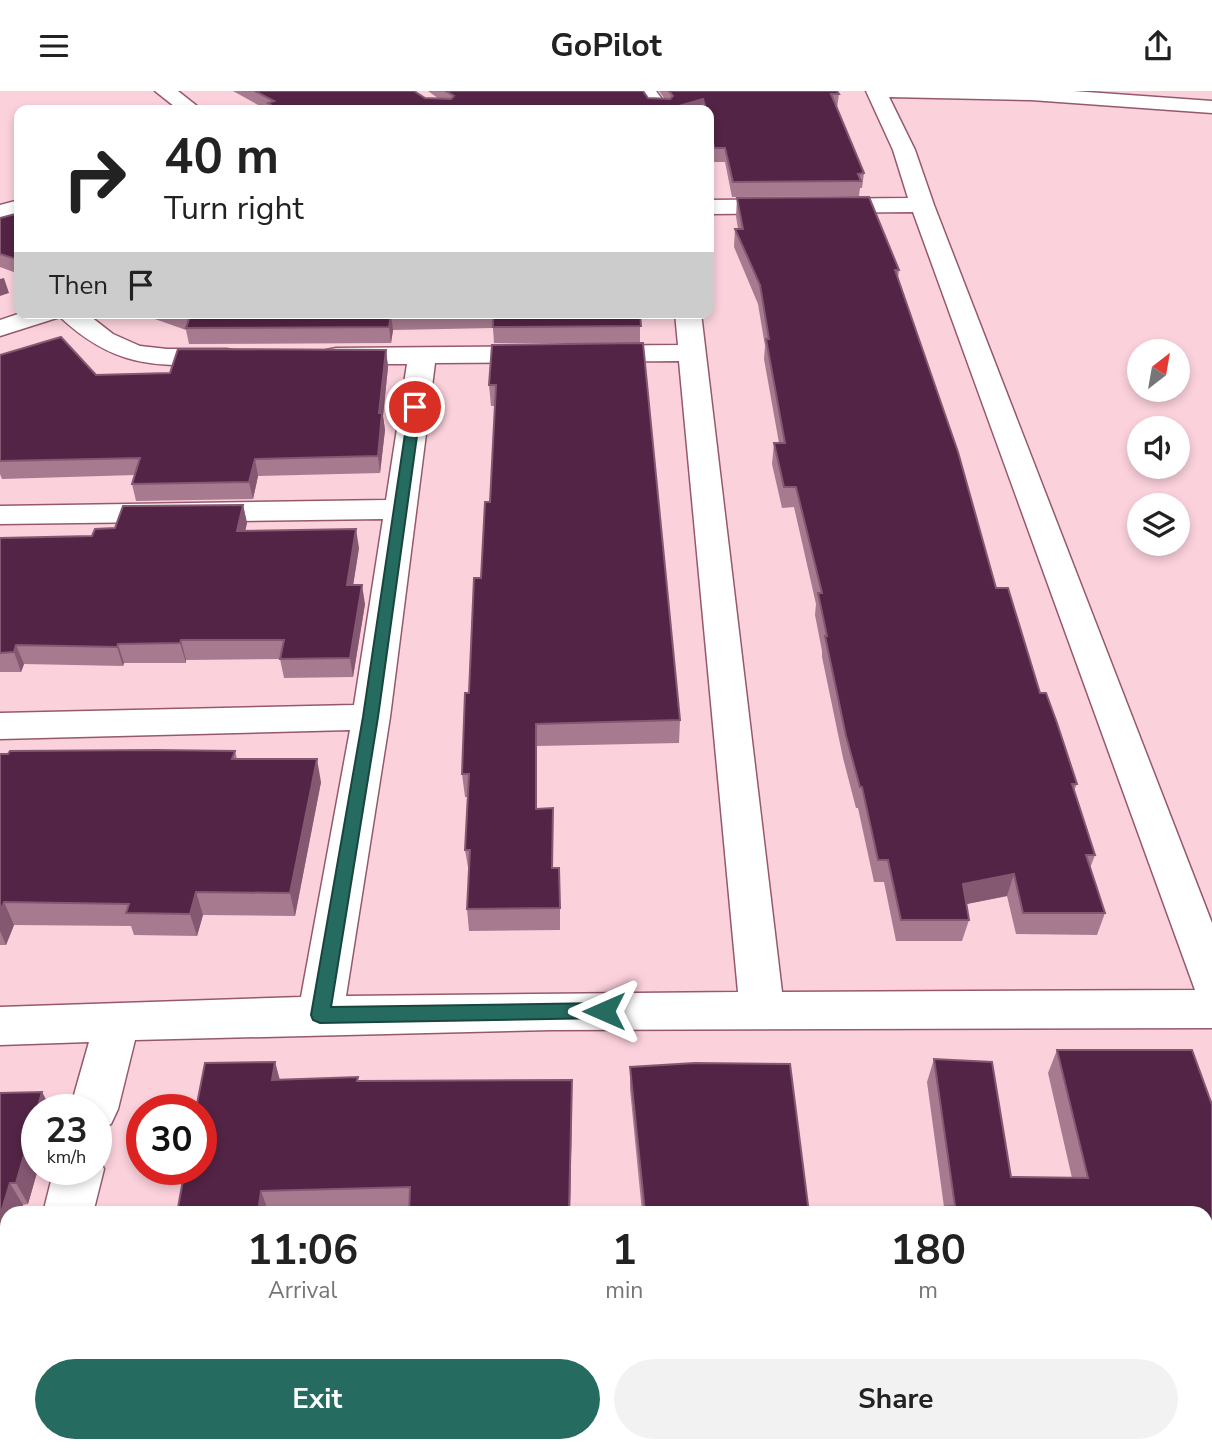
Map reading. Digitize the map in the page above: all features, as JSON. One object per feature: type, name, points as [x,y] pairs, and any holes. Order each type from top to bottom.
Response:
[{"type":"street","points":[[165,91],[185,105]]},
{"type":"street","points":[[1212,107],[1073,96],[876,91],[905,150],[922,205],[1212,980]]},
{"type":"street","points":[[714,208],[922,205]]},
{"type":"street","points":[[0,328],[30,319]]},
{"type":"street","points":[[78,319],[108,343],[127,351],[180,357],[247,356]]},
{"type":"street","points":[[689,319],[762,1010]]},
{"type":"street","points":[[314,356],[693,353]]},
{"type":"street","points":[[320,1015],[371,717],[422,356]]},
{"type":"street","points":[[0,515],[400,509]]},
{"type":"street","points":[[0,726],[371,717]]},
{"type":"street","points":[[0,1026],[320,1015],[1212,1009]]},
{"type":"street","points":[[98,1094],[117,1022]]},
{"type":"street","points":[[70,1206],[75,1185]]},
{"type":"building","points":[[255,91],[414,91],[425,98],[451,99],[454,96],[446,91],[643,91],[648,98],[670,99],[673,96],[669,91],[837,91],[839,94],[831,94],[864,173],[858,174],[861,181],[733,182],[725,148],[714,148],[714,105],[705,105],[703,99],[682,105],[268,103],[274,101]]},
{"type":"building","points":[[869,197],[899,270],[895,270],[958,452],[996,588],[1008,588],[1040,693],[1046,693],[1057,723],[1077,784],[1072,784],[1095,855],[1086,855],[1105,913],[1023,913],[1014,874],[963,884],[969,920],[901,920],[888,860],[878,860],[862,787],[846,736],[825,636],[818,593],[822,593],[796,487],[784,487],[774,443],[785,443],[766,339],[769,339],[760,285],[735,229],[743,229],[737,198]]},
{"type":"building","points":[[14,214],[14,258],[0,254],[0,218]]},
{"type":"building","points":[[189,319],[390,319],[389,327],[186,328]]},
{"type":"building","points":[[493,319],[640,319],[641,326],[493,327]]},
{"type":"building","points":[[61,337],[96,375],[170,373],[178,349],[386,350],[379,413],[382,413],[378,456],[255,459],[249,482],[132,484],[140,458],[0,461],[0,355]]},
{"type":"building","points":[[643,343],[680,720],[536,724],[536,809],[553,808],[552,868],[559,868],[560,908],[467,909],[470,850],[465,850],[469,774],[462,774],[465,693],[469,693],[474,578],[481,578],[485,502],[490,502],[496,385],[489,385],[492,345]]},
{"type":"building","points":[[243,505],[237,531],[356,529],[347,585],[362,585],[350,658],[280,659],[284,640],[181,640],[180,643],[118,644],[117,647],[16,645],[14,652],[0,653],[0,538],[92,536],[95,529],[115,528],[123,506]]},
{"type":"building","points":[[10,751],[235,751],[232,759],[317,759],[290,893],[196,892],[190,914],[126,913],[129,904],[4,902],[0,911],[0,754],[8,754]]},
{"type":"building","points":[[1057,1050],[1192,1050],[1212,1105],[1212,1206],[955,1206],[934,1059],[992,1062],[1011,1177],[1088,1178]]},
{"type":"building","points":[[275,1062],[272,1080],[358,1077],[357,1081],[572,1080],[569,1206],[409,1206],[410,1187],[261,1191],[259,1206],[178,1206],[182,1185],[217,1185],[217,1094],[199,1094],[205,1063]]},
{"type":"building","points":[[695,1063],[790,1064],[808,1206],[644,1206],[630,1067]]},
{"type":"building","points":[[42,1092],[21,1094],[21,1166],[16,1183],[10,1183],[3,1206],[0,1206],[0,1093]]},
{"type":"route","points":[[415,407],[371,717],[320,1015],[604,1011]]}]
